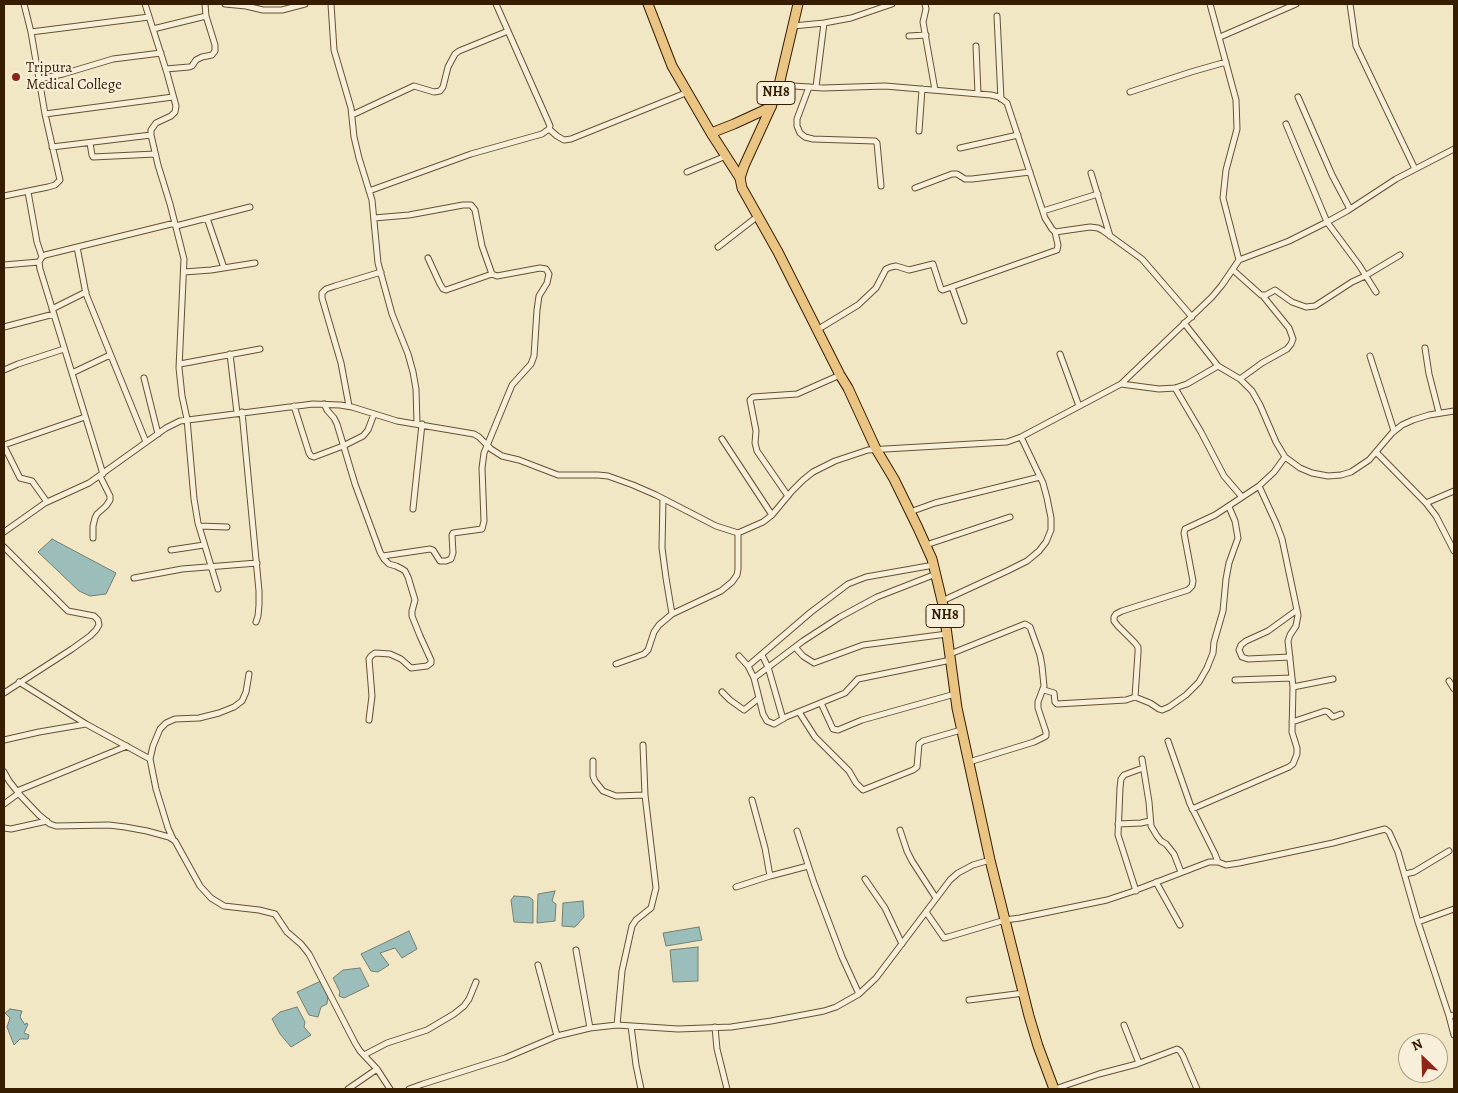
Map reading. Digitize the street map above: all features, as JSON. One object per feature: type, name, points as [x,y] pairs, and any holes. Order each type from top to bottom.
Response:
[{"type":"main road","points":[[648,4],[672,66],[740,178]]},
{"type":"main road","name":"NH8","points":[[798,4],[779,85],[744,166],[740,178],[742,188],[863,418],[876,449],[894,480],[926,545],[935,570],[942,601],[961,730],[990,860],[1038,1046],[1054,1089]]},
{"type":"main road","points":[[711,133],[770,108]]},
{"type":"street","points":[[4,196],[55,185],[60,180],[24,4]]},
{"type":"street","points":[[144,4],[166,68],[176,106],[175,112],[171,116],[156,123],[151,130],[151,135],[183,253],[184,272],[180,364],[182,396],[187,419],[194,499],[199,526],[218,589]]},
{"type":"street","points":[[166,68],[192,66],[202,56],[212,55],[215,51],[215,44],[206,16],[205,4]]},
{"type":"street","points":[[225,4],[263,10],[282,10],[305,4]]},
{"type":"street","points":[[331,4],[334,50],[351,108],[354,137],[359,158],[372,200],[378,263],[392,314],[408,354],[416,389],[420,424],[413,509]]},
{"type":"street","points":[[496,4],[548,119],[549,129],[564,140],[571,139],[688,92]]},
{"type":"street","points":[[793,26],[843,20],[892,4]]},
{"type":"street","points":[[925,4],[926,9],[923,18],[935,90]]},
{"type":"street","points":[[1210,4],[1236,100],[1237,129],[1226,170],[1223,198],[1239,260]]},
{"type":"street","points":[[1220,37],[1296,4]]},
{"type":"street","points":[[1350,4],[1356,46],[1415,169]]},
{"type":"street","points":[[153,29],[206,16]]},
{"type":"street","points":[[997,16],[1001,99]]},
{"type":"street","points":[[31,32],[149,17]]},
{"type":"street","points":[[816,87],[824,23]]},
{"type":"street","points":[[352,115],[414,86],[434,92],[440,91],[444,87],[448,67],[459,50],[508,31]]},
{"type":"street","points":[[909,36],[926,35]]},
{"type":"street","points":[[976,46],[978,94]]},
{"type":"street","points":[[39,79],[113,59],[161,53]]},
{"type":"street","points":[[1130,92],[1226,62]]},
{"type":"street","points":[[779,85],[809,87],[885,86],[991,95],[1001,99],[1007,103],[1045,218],[1055,232],[1058,245],[1057,250],[943,290],[941,289],[933,264],[909,270],[891,266],[886,269],[876,288],[858,305],[817,330]]},
{"type":"street","points":[[809,87],[797,119],[800,133],[805,137],[813,139],[875,141],[882,186]]},
{"type":"street","points":[[920,131],[922,89]]},
{"type":"street","points":[[45,114],[173,97]]},
{"type":"street","points":[[1298,97],[1332,175],[1350,209]]},
{"type":"street","points":[[1286,124],[1327,222],[1376,292]]},
{"type":"street","points":[[369,191],[471,154],[542,134],[549,129]]},
{"type":"street","points":[[52,147],[151,135]]},
{"type":"street","points":[[960,148],[1018,135]]},
{"type":"street","points":[[90,143],[93,157],[155,154]]},
{"type":"street","points":[[4,532],[47,502],[90,483],[146,442],[176,423],[187,419],[324,404],[349,406],[397,421],[474,434],[502,456],[558,475],[608,476],[634,485],[716,526],[738,532],[763,522],[772,515],[803,480],[823,466],[860,452],[876,449],[1007,442],[1021,437],[1121,384],[1192,317],[1222,285],[1239,260],[1327,222],[1396,179],[1454,148]]},
{"type":"street","points":[[687,172],[727,156]]},
{"type":"street","points":[[915,188],[952,174],[972,180],[1030,172]]},
{"type":"street","points":[[1091,173],[1110,236]]},
{"type":"street","points":[[28,192],[40,259],[40,269],[110,496],[106,506],[95,518],[93,538]]},
{"type":"street","points":[[1043,211],[1098,194]]},
{"type":"street","points":[[374,218],[471,205],[475,210],[482,246],[492,274]]},
{"type":"street","points":[[4,265],[40,259],[76,247],[250,207]]},
{"type":"street","points":[[718,247],[758,216]]},
{"type":"street","points":[[207,218],[224,268]]},
{"type":"street","points":[[1055,232],[1090,227],[1098,228],[1142,259],[1192,317]]},
{"type":"street","points":[[76,247],[86,292],[146,442]]},
{"type":"street","points":[[1263,296],[1276,290],[1300,306],[1315,306],[1352,282],[1400,255]]},
{"type":"street","points":[[382,556],[430,549],[433,550],[440,560],[446,561],[451,559],[453,553],[453,533],[482,529],[484,520],[482,468],[484,453],[512,385],[531,364],[534,356],[539,296],[547,283],[549,274],[546,269],[540,268],[497,276],[492,274],[446,290],[440,284],[428,258]]},
{"type":"street","points":[[184,272],[224,268],[255,262]]},
{"type":"street","points":[[1233,270],[1263,296],[1289,328],[1293,339],[1287,349],[1240,378]]},
{"type":"street","points":[[349,406],[341,363],[322,293],[326,289],[381,272]]},
{"type":"street","points":[[952,288],[964,322]]},
{"type":"street","points":[[4,327],[53,311],[86,292]]},
{"type":"street","points":[[1184,323],[1218,366],[1240,378],[1255,397],[1276,442],[1286,457],[1306,470],[1319,475],[1340,475],[1351,472],[1360,467],[1376,452],[1394,431],[1413,420],[1454,411]]},
{"type":"street","points":[[1425,348],[1429,374],[1439,413]]},
{"type":"street","points":[[4,370],[64,349]]},
{"type":"street","points":[[180,364],[260,349]]},
{"type":"street","points":[[230,354],[240,413],[257,563],[259,605],[256,622]]},
{"type":"street","points":[[1060,354],[1079,406]]},
{"type":"street","points":[[72,373],[110,355]]},
{"type":"street","points":[[1370,356],[1394,431]]},
{"type":"street","points":[[1121,384],[1159,389],[1175,388],[1187,384],[1218,366]]},
{"type":"street","points":[[788,496],[757,451],[755,443],[756,431],[750,400],[753,397],[797,394],[840,375]]},
{"type":"street","points":[[144,378],[158,434]]},
{"type":"street","points":[[1175,388],[1224,476],[1242,496]]},
{"type":"street","points":[[324,404],[334,418],[355,484],[382,556],[389,564],[405,572],[408,577],[415,600],[412,616],[431,660],[431,663],[427,666],[411,668],[401,659],[390,654],[375,653],[371,656],[369,659],[372,696],[369,720]]},
{"type":"street","points":[[294,406],[303,436],[311,456],[314,457],[363,436],[368,430],[374,414]]},
{"type":"street","points":[[47,502],[32,481],[20,478],[4,445],[85,417]]},
{"type":"street","points":[[942,601],[1027,561],[1046,542],[1051,530],[1047,498],[1040,477],[1021,437]]},
{"type":"street","points":[[722,439],[772,515]]},
{"type":"street","points":[[1376,452],[1426,503],[1436,516],[1454,550]]},
{"type":"street","points":[[1135,697],[1138,648],[1114,621],[1114,617],[1122,611],[1188,590],[1192,586],[1193,581],[1185,529],[1228,508],[1242,496],[1259,486],[1286,457]]},
{"type":"street","points":[[910,512],[935,503],[1040,477]]},
{"type":"street","points":[[1192,809],[1289,767],[1293,764],[1297,754],[1292,722],[1293,688],[1288,640],[1298,620],[1297,610],[1282,539],[1259,486]]},
{"type":"street","points":[[1426,503],[1454,491]]},
{"type":"street","points":[[663,499],[662,548],[672,614]]},
{"type":"street","points":[[1044,690],[1054,693],[1054,699],[1057,704],[1126,700],[1135,697],[1162,710],[1186,695],[1199,682],[1207,668],[1213,653],[1214,642],[1223,611],[1229,563],[1238,538],[1235,521],[1228,508]]},
{"type":"street","points":[[926,545],[1010,517]]},
{"type":"street","points":[[199,526],[227,527]]},
{"type":"street","points":[[616,664],[644,654],[648,650],[654,632],[672,614],[721,591],[732,582],[737,575],[738,569],[738,532]]},
{"type":"street","points":[[171,550],[204,545]]},
{"type":"street","points":[[4,547],[68,611],[94,616],[98,620],[99,625],[90,636],[72,650],[4,692]]},
{"type":"street","points":[[134,578],[167,571],[257,563]]},
{"type":"street","points":[[754,678],[795,647],[840,617],[877,597],[935,570]]},
{"type":"street","points":[[748,666],[811,612],[848,584],[866,577],[935,570]]},
{"type":"street","points":[[1290,658],[1248,659],[1242,657],[1239,650],[1246,641],[1268,631],[1297,610]]},
{"type":"street","points":[[739,656],[748,666],[754,678],[763,714],[767,721],[774,724],[845,693],[858,679],[950,657],[1025,624],[1028,625],[1041,660],[1044,690],[1038,702],[1038,708],[1046,736],[1034,742],[969,762]]},
{"type":"street","points":[[795,647],[803,656],[814,663],[864,645],[947,634]]},
{"type":"street","points":[[762,654],[768,667],[783,719]]},
{"type":"street","points":[[249,674],[246,692],[242,700],[234,707],[199,718],[175,719],[166,723],[160,729],[150,759],[168,828],[200,886],[211,898],[224,906],[268,912],[275,914],[279,918],[287,932],[309,954],[354,1042],[377,1069],[390,1089]]},
{"type":"street","points":[[1235,680],[1292,678]]},
{"type":"street","points":[[1293,688],[1333,679]]},
{"type":"street","points":[[1450,681],[1454,689]]},
{"type":"street","points":[[19,682],[86,724],[150,759]]},
{"type":"street","points":[[722,692],[744,710],[759,698]]},
{"type":"street","points":[[821,703],[832,729],[838,730],[862,720],[955,694]]},
{"type":"street","points":[[1292,722],[1325,711],[1333,717],[1341,714]]},
{"type":"street","points":[[799,712],[815,737],[849,771],[862,790],[917,767],[918,747],[923,740],[961,730]]},
{"type":"street","points":[[4,740],[86,724]]},
{"type":"street","points":[[1168,741],[1192,809],[1218,862]]},
{"type":"street","points":[[617,1025],[622,970],[632,926],[636,920],[651,908],[656,888],[645,795],[643,745]]},
{"type":"street","points":[[4,804],[18,792],[127,746]]},
{"type":"street","points":[[1142,759],[1151,826],[1156,836],[1174,854],[1181,872]]},
{"type":"street","points":[[593,761],[593,776],[603,791],[616,796],[645,795]]},
{"type":"street","points":[[1136,891],[1120,846],[1118,824],[1122,778],[1128,773],[1144,768]]},
{"type":"street","points":[[4,772],[18,792],[50,824],[56,826],[109,825],[147,831],[173,839]]},
{"type":"street","points":[[752,800],[765,848],[770,876]]},
{"type":"street","points":[[1118,824],[1150,821]]},
{"type":"street","points":[[4,828],[11,829],[47,822]]},
{"type":"street","points":[[926,912],[944,938],[1006,920],[1107,900],[1136,891],[1208,862],[1218,862],[1226,865],[1238,863],[1333,843],[1385,828],[1395,844],[1418,922],[1452,1016],[1454,1034]]},
{"type":"street","points":[[900,830],[910,856],[936,898]]},
{"type":"street","points":[[797,831],[842,957],[859,994]]},
{"type":"street","points":[[1405,874],[1414,872],[1449,851]]},
{"type":"street","points":[[409,1089],[505,1058],[557,1036],[590,1028],[617,1025],[678,1029],[731,1027],[824,1011],[859,994],[876,978],[950,880],[958,873],[974,865],[990,860]]},
{"type":"street","points":[[736,887],[808,866]]},
{"type":"street","points":[[865,879],[885,908],[902,944]]},
{"type":"street","points":[[1156,882],[1180,925]]},
{"type":"street","points":[[1418,922],[1454,908]]},
{"type":"street","points":[[576,950],[590,1028]]},
{"type":"street","points":[[538,965],[557,1036]]},
{"type":"street","points":[[364,1055],[387,1043],[427,1030],[454,1014],[469,999],[476,982]]},
{"type":"street","points":[[969,1000],[1024,993]]},
{"type":"street","points":[[1124,1025],[1139,1063]]},
{"type":"street","points":[[631,1026],[641,1089]]},
{"type":"street","points":[[715,1027],[717,1049],[727,1089]]},
{"type":"street","points":[[1054,1089],[1139,1063],[1177,1049],[1180,1051],[1197,1089]]},
{"type":"street","points":[[348,1089],[377,1069]]},
{"type":"street","points":[[427,1089],[429,1082]]},
{"type":"water","points":[[52,539],[116,573],[106,594],[90,596],[79,591],[38,552]]},
{"type":"water","points":[[555,891],[552,901],[556,904],[555,921],[537,923],[538,894]]},
{"type":"water","points":[[514,896],[529,897],[533,900],[533,923],[514,922],[511,900]]},
{"type":"water","points":[[583,901],[584,917],[575,927],[562,926],[563,903]]},
{"type":"water","points":[[699,927],[702,940],[666,946],[663,933]]},
{"type":"water","points":[[409,931],[417,949],[402,958],[395,948],[380,953],[389,965],[378,972],[371,971],[361,954]]},
{"type":"water","points":[[698,947],[698,981],[673,982],[670,950]]},
{"type":"water","points":[[360,968],[369,986],[344,998],[339,996],[340,992],[333,978],[343,970]]},
{"type":"water","points":[[321,981],[328,994],[327,1004],[321,1007],[318,1017],[309,1015],[297,992]]},
{"type":"water","points":[[297,1007],[305,1022],[304,1027],[311,1035],[291,1047],[280,1034],[272,1019],[280,1012]]},
{"type":"water","points":[[10,1009],[22,1011],[20,1017],[25,1025],[26,1023],[28,1024],[24,1033],[29,1035],[28,1039],[20,1039],[14,1045],[7,1027],[10,1018],[5,1013]]},
{"type":"place","name":"Tripura Medical College","points":[[16,77]]}]
